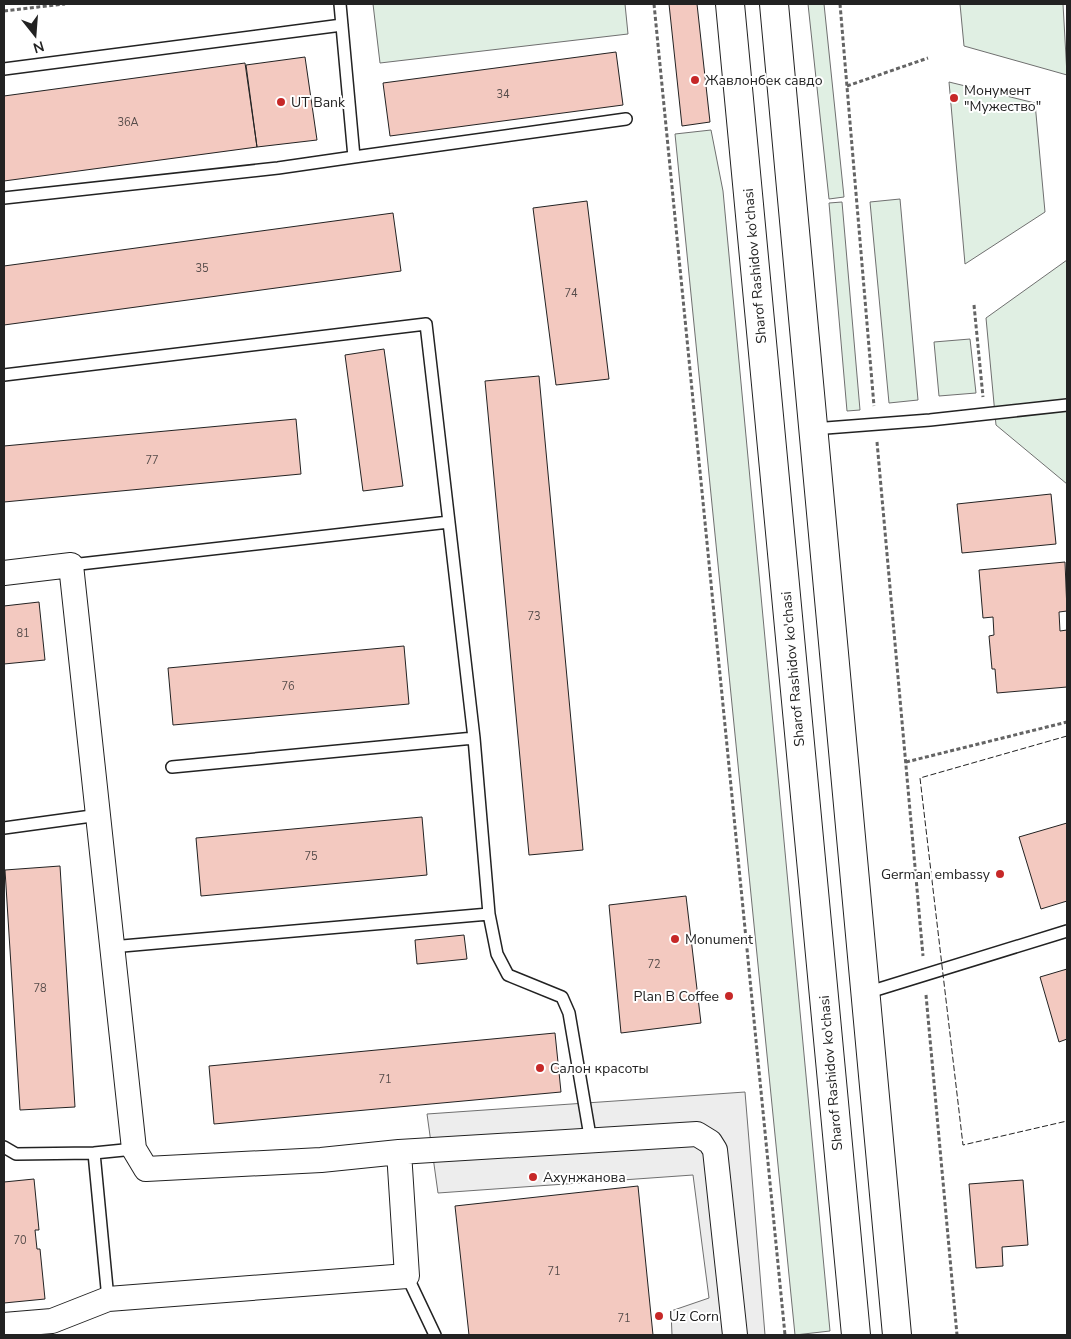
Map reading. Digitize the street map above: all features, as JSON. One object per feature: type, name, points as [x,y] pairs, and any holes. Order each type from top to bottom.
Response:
[{"type":"main road","name":"Sharof Rashidov ko'chasi","points":[[730,4],[856,1335]]},
{"type":"main road","points":[[774,4],[897,1335]]},
{"type":"street","points":[[4,573],[71,565],[134,1149],[146,1169],[321,1160],[399,1152],[591,1142],[697,1134],[710,1142],[715,1150],[735,1335]]},
{"type":"street","points":[[4,1325],[52,1321],[108,1299],[407,1276],[399,1152]]},
{"type":"lane","points":[[340,4],[354,157]]},
{"type":"lane","points":[[4,69],[342,25]]},
{"type":"lane","points":[[4,198],[278,168],[626,119]]},
{"type":"lane","points":[[4,375],[426,324],[474,738],[489,914],[497,954],[508,975],[562,997],[569,1013],[591,1142]]},
{"type":"lane","points":[[813,429],[1067,405]]},
{"type":"lane","points":[[71,565],[449,522]]},
{"type":"lane","points":[[172,767],[474,738]]},
{"type":"lane","points":[[4,828],[99,815]]},
{"type":"lane","points":[[111,947],[489,914]]},
{"type":"lane","points":[[866,993],[1067,931]]},
{"type":"lane","points":[[4,1147],[16,1154],[94,1153],[134,1149]]},
{"type":"lane","points":[[94,1153],[108,1299]]},
{"type":"lane","points":[[407,1276],[435,1335]]},
{"type":"path","points":[[4,11],[65,4]]},
{"type":"path","points":[[654,4],[785,1335]]},
{"type":"path","points":[[840,4],[957,1335]]},
{"type":"path","points":[[847,86],[928,58]]},
{"type":"path","points":[[974,305],[985,414]]},
{"type":"path","points":[[906,762],[1067,722]]},
{"type":"green space","points":[[373,4],[625,4],[628,34],[380,63]]},
{"type":"green space","points":[[808,4],[824,4],[844,197],[829,199]]},
{"type":"green space","points":[[960,4],[1063,4],[1067,75],[964,46]]},
{"type":"green space","points":[[949,82],[1035,103],[1045,212],[965,264]]},
{"type":"green space","points":[[711,130],[723,191],[830,1331],[795,1335],[675,134]]},
{"type":"green space","points":[[900,199],[918,400],[889,403],[870,202]]},
{"type":"green space","points":[[842,202],[860,410],[847,411],[829,203]]},
{"type":"green space","points":[[1067,260],[1067,484],[996,425],[986,318]]},
{"type":"green space","points":[[970,339],[976,393],[939,396],[934,342]]},
{"type":"shaded area","points":[[745,1092],[765,1335],[672,1335],[671,1311],[709,1298],[693,1175],[438,1193],[427,1114]]},
{"type":"building","points":[[669,4],[697,4],[710,122],[682,126]]},
{"type":"building","points":[[616,52],[623,105],[390,136],[383,83]]},
{"type":"building","name":"UT Bank","points":[[305,57],[317,140],[257,147],[246,65]]},
{"type":"building","points":[[245,63],[257,147],[4,181],[4,96]]},
{"type":"building","points":[[587,201],[609,379],[556,385],[533,208]]},
{"type":"building","points":[[393,213],[401,271],[4,325],[4,266]]},
{"type":"building","points":[[384,349],[403,486],[363,491],[345,355]]},
{"type":"building","points":[[539,376],[583,850],[529,855],[485,381]]},
{"type":"building","points":[[296,419],[301,474],[4,502],[4,446]]},
{"type":"building","points":[[1051,494],[1056,544],[962,553],[957,504]]},
{"type":"building","points":[[1065,562],[1067,611],[1059,612],[1060,631],[1067,630],[1067,687],[997,693],[995,669],[992,669],[989,636],[994,635],[993,617],[983,618],[979,570]]},
{"type":"building","points":[[39,602],[45,660],[4,664],[4,606]]},
{"type":"building","points":[[404,646],[409,704],[173,725],[168,668]]},
{"type":"building","points":[[422,817],[427,875],[201,896],[196,838]]},
{"type":"building","points":[[1067,823],[1067,901],[1041,909],[1019,837]]},
{"type":"building","points":[[60,866],[75,1107],[20,1110],[5,870]]},
{"type":"building","points":[[686,896],[701,1023],[621,1033],[609,905]]},
{"type":"building","points":[[464,935],[467,959],[417,964],[415,940]]},
{"type":"building","points":[[1067,969],[1067,1039],[1059,1042],[1040,977]]},
{"type":"building","points":[[555,1033],[561,1092],[214,1124],[209,1066]]},
{"type":"building","points":[[34,1179],[39,1230],[35,1230],[37,1249],[40,1249],[45,1299],[4,1303],[4,1182]]},
{"type":"building","points":[[1023,1180],[1028,1245],[1002,1247],[1003,1266],[976,1268],[969,1184]]},
{"type":"building","points":[[638,1186],[653,1335],[469,1335],[455,1206]]},
{"type":"fence","points":[[1067,736],[920,778],[963,1145],[1067,1121]]},
{"type":"place","name":"Жавлонбек савдо","points":[[695,80]]},
{"type":"place","name":"Монумент \"Мужество\"","points":[[954,98]]},
{"type":"place","name":"UT Bank","points":[[281,102]]},
{"type":"place","name":"German embassy","points":[[1000,874]]},
{"type":"place","name":"Monument","points":[[675,939]]},
{"type":"place","name":"Plan B Coffee","points":[[729,996]]},
{"type":"place","name":"Салон красоты","points":[[540,1068]]},
{"type":"place","name":"Ахунжанова","points":[[533,1177]]},
{"type":"place","name":"Uz Corn","points":[[659,1316]]}]
